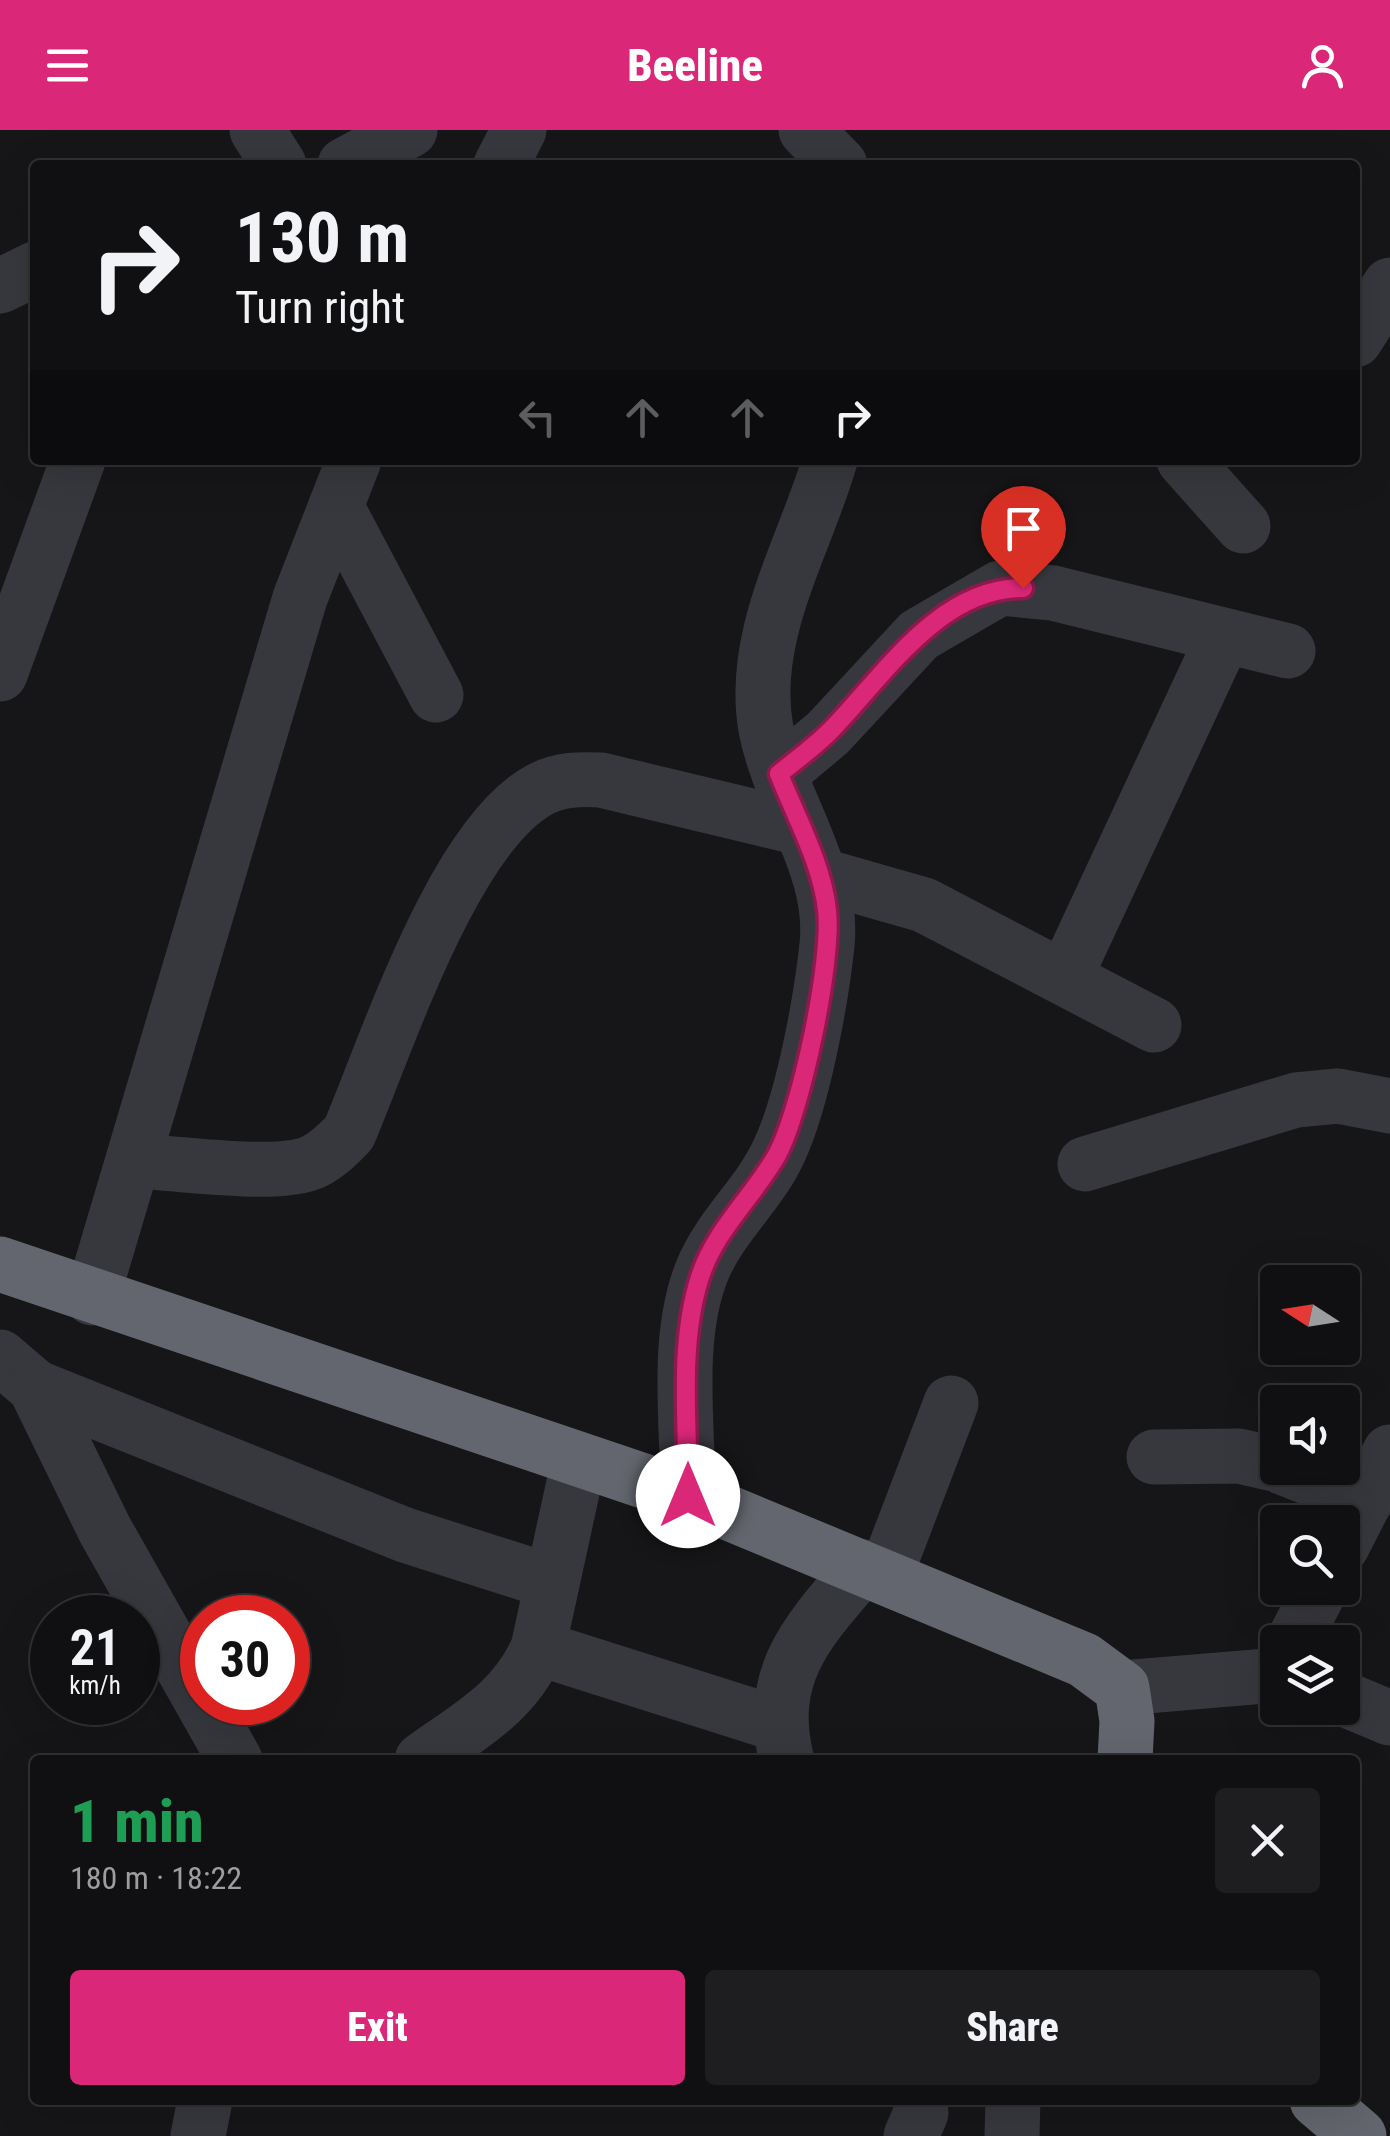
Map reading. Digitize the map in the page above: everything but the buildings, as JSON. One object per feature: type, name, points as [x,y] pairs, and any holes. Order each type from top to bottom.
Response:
[{"type":"highway","points":[[0,1264],[688,1496],[1084,1660],[1122,1688],[1127,1721],[1122,1755]]},
{"type":"highway","points":[[1323,2105],[1359,2136]]},
{"type":"street","points":[[257,130],[276,160]]},
{"type":"street","points":[[354,160],[410,130]]},
{"type":"street","points":[[503,160],[519,130]]},
{"type":"street","points":[[806,130],[835,160]]},
{"type":"street","points":[[857,130],[857,160]]},
{"type":"street","points":[[0,286],[30,271]]},
{"type":"street","points":[[1360,332],[1390,286]]},
{"type":"street","points":[[0,674],[76,465]]},
{"type":"street","points":[[688,1496],[691,1310],[701,1273],[718,1237],[779,1151],[794,1107],[828,942],[827,910],[765,724],[768,648],[792,561],[828,465]]},
{"type":"street","points":[[1188,465],[1243,526]]},
{"type":"street","points":[[345,483],[436,695]]},
{"type":"street","points":[[92,1298],[250,758],[300,598],[345,483]]},
{"type":"street","points":[[779,774],[828,733],[919,635],[1000,588],[1053,593],[1288,651]]},
{"type":"street","points":[[1065,977],[1224,636]]},
{"type":"street","points":[[135,1161],[282,1169],[311,1163],[332,1151],[349,1132],[454,888],[497,824],[543,788],[570,779],[601,780],[810,852],[924,904],[1154,1025]]},
{"type":"street","points":[[1085,1164],[1296,1100],[1338,1096],[1390,1106]]},
{"type":"street","points":[[18,1372],[405,1535],[552,1582]]},
{"type":"street","points":[[18,1372],[232,1755]]},
{"type":"street","points":[[538,1648],[783,1742],[782,1687],[793,1659],[811,1628],[874,1571],[951,1403]]},
{"type":"street","points":[[1154,1457],[1238,1456],[1260,1461]]},
{"type":"street","points":[[429,1755],[513,1694],[538,1648],[579,1460]]},
{"type":"street","points":[[1330,1485],[1366,1499]]},
{"type":"street","points":[[1122,1688],[1260,1676]]},
{"type":"street","points":[[1360,1706],[1390,1718]]},
{"type":"street","points":[[198,2136],[204,2105]]},
{"type":"street","points":[[1012,2136],[1014,2105]]},
{"type":"route","points":[[688,1496],[691,1310],[701,1273],[718,1237],[779,1151],[794,1107],[828,942],[827,910],[819,876],[779,774],[828,733],[893,658],[919,635],[981,595],[1000,588],[1023,588]]}]
